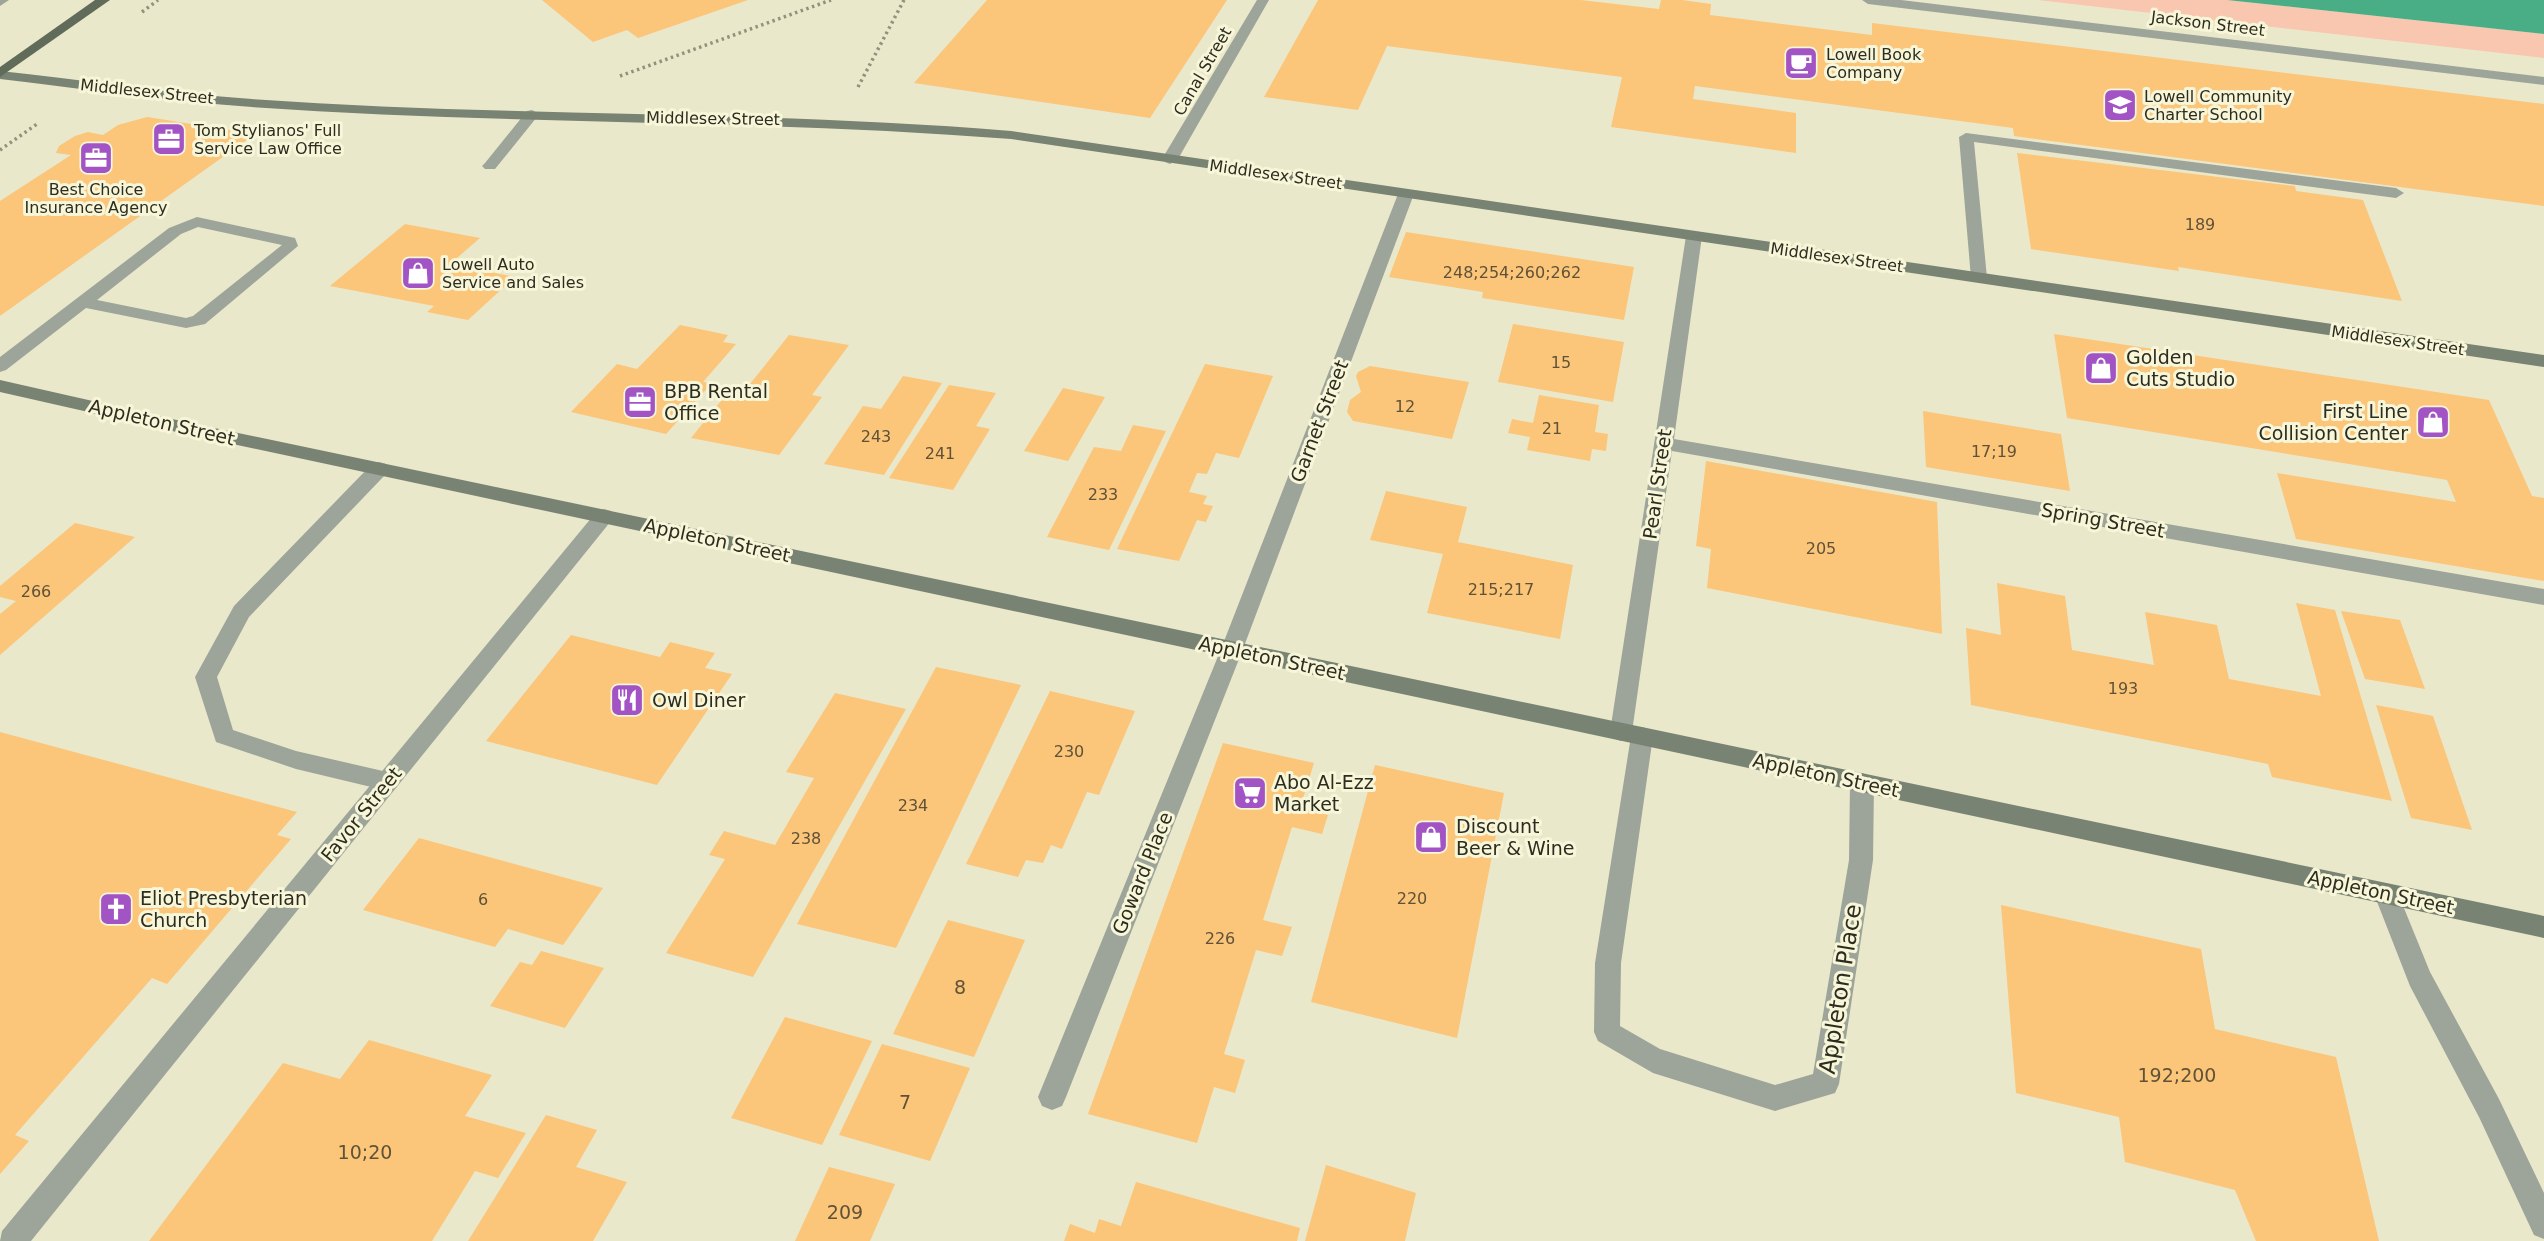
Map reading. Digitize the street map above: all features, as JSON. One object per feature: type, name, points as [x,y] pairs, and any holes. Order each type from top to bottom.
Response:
[{"type":"main road","points":[[0,74],[104,0]]},
{"type":"main road","name":"Middlesex Street","points":[[0,74],[251,103],[905,125],[1011,135],[2544,361]]},
{"type":"main road","name":"Appleton Street","points":[[0,386],[2544,927]]},
{"type":"street","name":"Canal Street","points":[[1170,159],[1263,0]]},
{"type":"street","name":"Jackson Street","points":[[1868,0],[2544,81]]},
{"type":"street","points":[[490,166],[532,114]]},
{"type":"street","points":[[1979,278],[1966,137],[2396,193]]},
{"type":"street","name":"Garnet Street","points":[[1232,649],[1406,194]]},
{"type":"street","points":[[0,366],[83,302],[176,231],[197,222],[289,241],[290,246],[199,320],[186,323],[83,302]]},
{"type":"street","name":"Pearl Street","points":[[1631,734],[1662,443],[1694,236]]},
{"type":"street","name":"Spring Street","points":[[1662,443],[2544,597]]},
{"type":"street","points":[[379,468],[241,612],[206,677],[224,736],[296,760],[388,782]]},
{"type":"street","name":"Favor Street","points":[[12,1241],[604,516]]},
{"type":"street","name":"Goward Place","points":[[1052,1097],[1232,649]]},
{"type":"street","name":"Appleton Place","points":[[1631,734],[1608,962],[1607,1032],[1653,1060],[1775,1098],[1825,1084],[1861,860],[1862,783]]},
{"type":"street","points":[[2386,894],[2419,978],[2489,1108],[2544,1225]]},
{"type":"path","points":[[619,76],[831,0]]},
{"type":"path","points":[[855,94],[904,0]]},
{"type":"path","points":[[0,150],[37,124]]},
{"type":"shaded area","points":[[2038,0],[2227,0],[2544,34],[2544,58]]},
{"type":"shaded area","points":[[2227,0],[2544,0],[2544,34]]},
{"type":"building","points":[[542,0],[748,0],[638,38],[627,30],[593,42]]},
{"type":"building","points":[[987,0],[1227,0],[1150,118],[914,83]]},
{"type":"building","points":[[1318,0],[1581,0],[1659,9],[1661,0],[1682,0],[1711,4],[1710,15],[1872,35],[1872,23],[2544,104],[2544,206],[2014,136],[2013,128],[1695,86],[1693,99],[1796,113],[1796,153],[1611,127],[1622,77],[1387,46],[1358,110],[1264,97]]},
{"type":"building","points":[[147,117],[255,134],[0,316],[0,201],[71,155],[56,153],[59,146],[75,136],[88,132],[103,135],[118,125]]},
{"type":"building","points":[[2017,153],[2295,186],[2296,191],[2363,200],[2402,301],[2178,267],[2179,271],[2031,249]]},
{"type":"building","points":[[405,224],[480,238],[450,264],[515,277],[468,320],[427,312],[434,306],[330,286]]},
{"type":"building","points":[[1406,232],[1634,267],[1624,320],[1482,298],[1483,292],[1389,277]]},
{"type":"building","points":[[1513,324],[1624,342],[1613,402],[1498,382]]},
{"type":"building","points":[[680,325],[728,335],[723,342],[736,344],[703,382],[712,383],[666,434],[571,412],[617,364],[637,369]]},
{"type":"building","points":[[2054,334],[2489,400],[2532,496],[2544,498],[2544,581],[2296,539],[2277,473],[2456,502],[2447,480],[2067,418]]},
{"type":"building","points":[[789,335],[849,345],[812,395],[822,397],[779,455],[691,438],[733,386],[746,389]]},
{"type":"building","points":[[1205,364],[1273,376],[1239,458],[1216,453],[1207,474],[1197,473],[1189,492],[1207,496],[1203,504],[1213,506],[1206,522],[1197,520],[1179,561],[1117,549]]},
{"type":"building","points":[[1370,366],[1469,382],[1452,439],[1353,421],[1347,412],[1350,400],[1361,392],[1356,376]]},
{"type":"building","points":[[903,376],[942,383],[884,475],[824,464],[863,406],[881,409]]},
{"type":"building","points":[[949,385],[996,393],[976,426],[990,429],[953,490],[889,478]]},
{"type":"building","points":[[1063,388],[1105,397],[1068,461],[1024,451]]},
{"type":"building","points":[[1539,395],[1599,405],[1595,432],[1608,434],[1606,451],[1592,449],[1590,461],[1527,450],[1530,437],[1508,433],[1512,419],[1533,423]]},
{"type":"building","points":[[1923,411],[2061,434],[2070,491],[1926,467]]},
{"type":"building","points":[[1133,425],[1166,431],[1109,550],[1047,537],[1094,447],[1121,451]]},
{"type":"building","points":[[1706,461],[1937,502],[1942,634],[1707,588],[1711,549],[1696,546]]},
{"type":"building","points":[[1386,491],[1467,507],[1458,542],[1573,565],[1560,639],[1427,613],[1443,554],[1370,540]]},
{"type":"building","points":[[75,523],[135,537],[0,655],[0,614],[16,601],[0,597],[0,586]]},
{"type":"building","points":[[1997,583],[2065,596],[2072,650],[2154,665],[2145,612],[2217,625],[2229,679],[2321,696],[2296,603],[2335,610],[2392,801],[2272,777],[2268,764],[1971,705],[1966,628],[2001,635]]},
{"type":"building","points":[[2341,611],[2400,620],[2425,689],[2365,679]]},
{"type":"building","points":[[571,635],[660,657],[670,642],[715,653],[705,668],[732,674],[657,785],[486,741]]},
{"type":"building","points":[[936,667],[1021,685],[896,948],[797,924]]},
{"type":"building","points":[[1050,691],[1135,711],[1099,795],[1087,792],[1062,849],[1051,845],[1043,863],[1026,860],[1018,877],[966,864]]},
{"type":"building","points":[[835,693],[906,709],[753,977],[666,953],[725,859],[709,855],[724,831],[775,845],[814,778],[786,772]]},
{"type":"building","points":[[2376,705],[2433,716],[2472,830],[2411,818]]},
{"type":"building","name":"Eliot Presbyterian Church","points":[[0,732],[297,812],[277,835],[291,839],[167,984],[152,978],[15,1135],[29,1141],[0,1174]]},
{"type":"building","points":[[1223,743],[1314,763],[1300,808],[1328,815],[1322,834],[1292,827],[1263,920],[1292,927],[1282,956],[1256,950],[1224,1054],[1245,1060],[1235,1093],[1214,1087],[1197,1143],[1088,1114]]},
{"type":"building","points":[[1375,765],[1504,793],[1457,1038],[1311,1002]]},
{"type":"building","points":[[419,838],[603,888],[563,945],[508,929],[495,947],[363,910]]},
{"type":"building","points":[[2001,905],[2201,949],[2215,1029],[2336,1057],[2379,1241],[2256,1241],[2235,1190],[2125,1162],[2119,1117],[2016,1093]]},
{"type":"building","points":[[948,920],[1025,940],[974,1057],[893,1034]]},
{"type":"building","points":[[541,951],[604,968],[565,1028],[490,1006],[520,962],[532,965]]},
{"type":"building","points":[[785,1017],[872,1041],[822,1145],[731,1118]]},
{"type":"building","points":[[369,1040],[492,1075],[465,1116],[526,1133],[498,1178],[475,1171],[432,1241],[149,1241],[283,1063],[340,1079]]},
{"type":"building","points":[[882,1044],[970,1068],[930,1161],[839,1135]]},
{"type":"building","points":[[546,1115],[597,1130],[576,1167],[627,1182],[593,1241],[468,1241]]},
{"type":"building","points":[[1326,1165],[1416,1193],[1405,1241],[1305,1241]]},
{"type":"building","points":[[829,1167],[895,1184],[870,1241],[795,1241]]},
{"type":"building","points":[[1136,1182],[1300,1228],[1297,1241],[1064,1241],[1070,1224],[1095,1233],[1099,1219],[1121,1226]]},
{"type":"place","name":"Lowell Book Company","points":[[1801,63]]},
{"type":"place","name":"Lowell Community Charter School","points":[[2120,105]]},
{"type":"place","name":"Tom Stylianos' Full Service Law Office","points":[[169,139]]},
{"type":"place","name":"Best Choice Insurance Agency","points":[[96,158]]},
{"type":"place","name":"Lowell Auto Service and Sales","points":[[418,273]]},
{"type":"place","name":"Golden Cuts Studio","points":[[2101,368]]},
{"type":"place","name":"BPB Rental Office","points":[[640,402]]},
{"type":"place","name":"First Line Collision Center","points":[[2433,422]]},
{"type":"place","name":"Owl Diner","points":[[627,700]]},
{"type":"place","name":"Abo Al-Ezz Market","points":[[1250,793]]},
{"type":"place","name":"Discount Beer & Wine","points":[[1431,837]]},
{"type":"place","name":"Eliot Presbyterian Church","points":[[116,909]]}]
